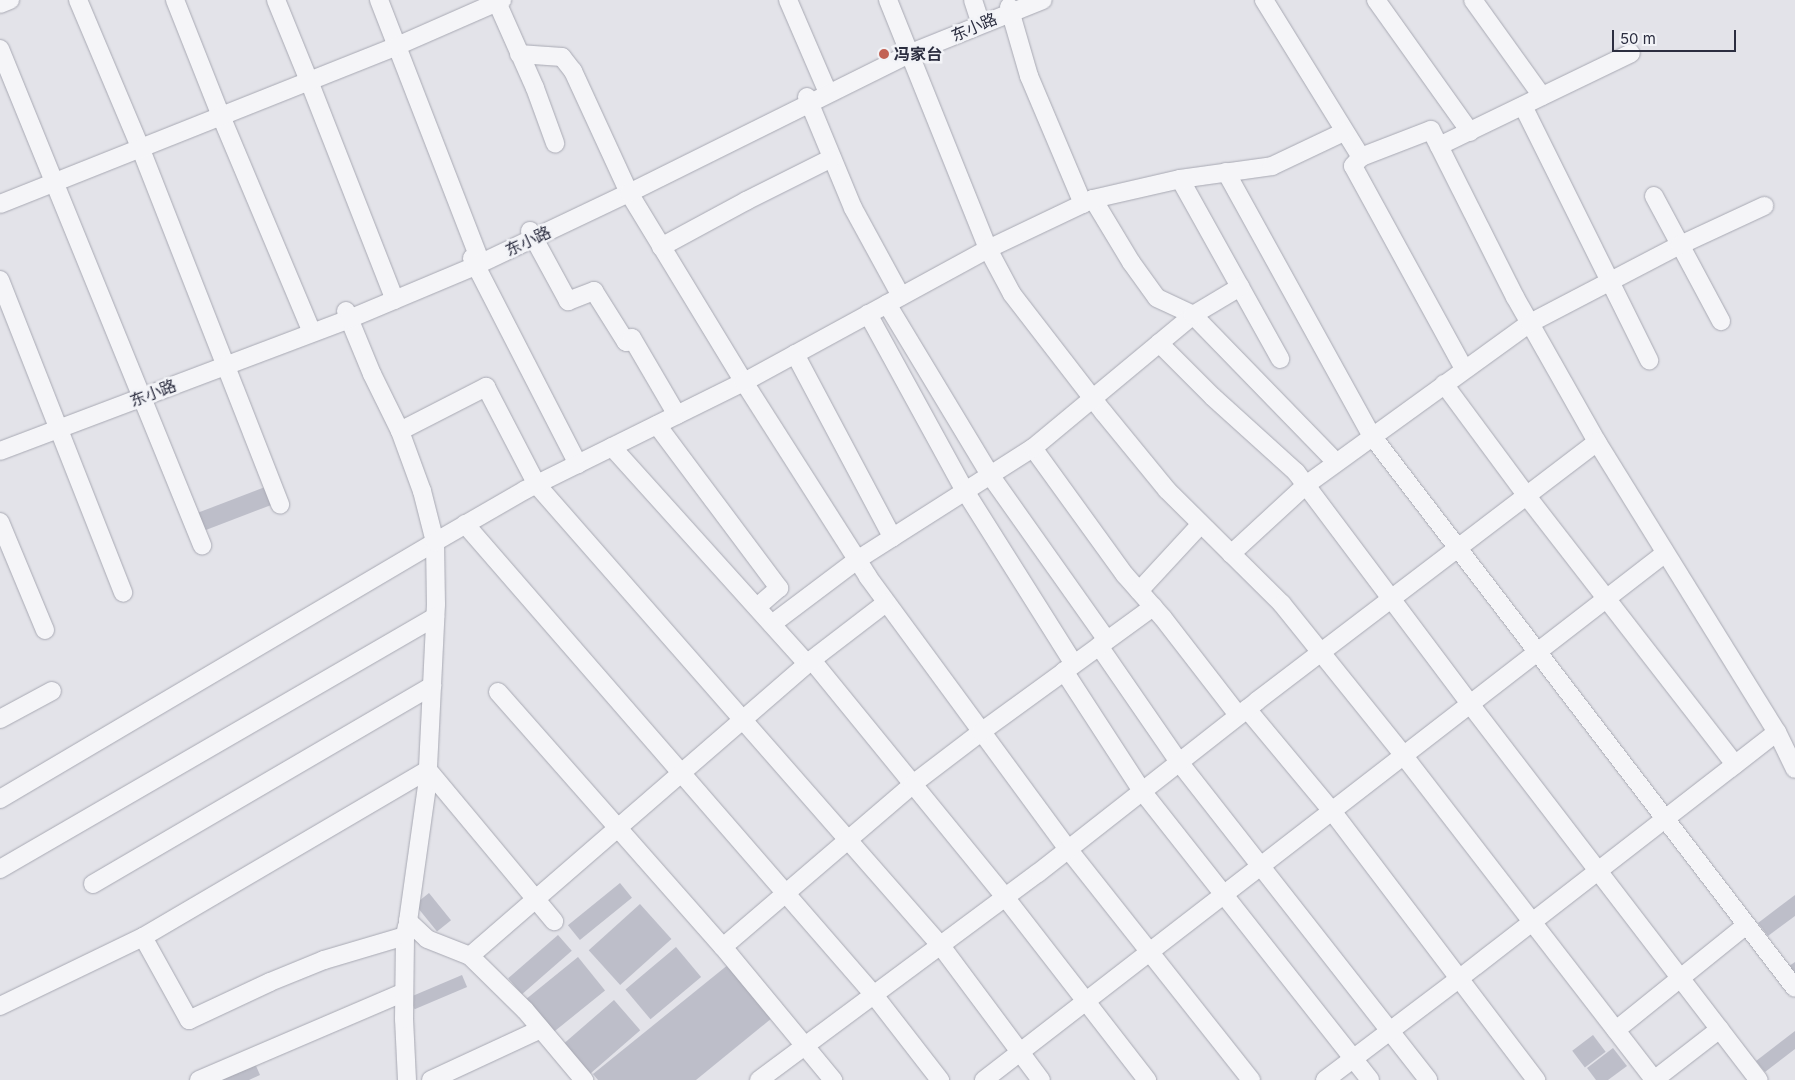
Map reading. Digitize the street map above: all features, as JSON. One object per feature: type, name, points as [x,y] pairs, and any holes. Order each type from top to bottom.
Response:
[{"type":"street","points":[[0,4],[10,0]]},
{"type":"street","points":[[78,0],[140,147],[280,505]]},
{"type":"street","points":[[175,0],[220,116],[309,325]]},
{"type":"street","points":[[276,0],[310,80],[392,295]]},
{"type":"street","points":[[379,0],[476,260],[578,464]]},
{"type":"street","points":[[788,0],[827,90]]},
{"type":"street","points":[[888,0],[988,249],[1012,294],[1093,399],[1167,490],[1282,604],[1404,756],[1654,1080],[1720,1029]]},
{"type":"street","points":[[973,0],[980,22]]},
{"type":"street","name":"东小路","points":[[0,441],[57,424],[347,315],[476,260],[627,190],[827,90],[910,51],[1010,9],[1026,0]]},
{"type":"street","name":"东小路","points":[[1010,9],[1043,0]]},
{"type":"street","points":[[1264,0],[1361,157]]},
{"type":"street","points":[[1376,0],[1470,132]]},
{"type":"street","points":[[1474,0],[1542,96]]},
{"type":"street","points":[[0,204],[396,46],[498,1],[535,88],[555,142]]},
{"type":"street","points":[[1010,9],[1029,76],[1088,201],[1157,298],[1192,315],[1336,462]]},
{"type":"street","points":[[0,49],[202,545]]},
{"type":"street","points":[[1439,146],[1631,53]]},
{"type":"street","points":[[519,54],[562,57],[573,71],[627,190],[744,382],[857,560],[886,603],[1068,849],[1250,1080]]},
{"type":"street","points":[[808,100],[852,208],[894,300],[990,475],[1103,643],[1179,762],[1428,1080]]},
{"type":"street","points":[[1524,106],[1650,360]]},
{"type":"street","points":[[1464,369],[1353,166],[1361,157],[1431,130],[1530,322],[1597,442],[1664,554],[1777,732],[1795,770]]},
{"type":"street","points":[[0,799],[465,524],[578,464],[744,382],[988,249],[1088,201],[1180,179],[1272,166],[1344,132]]},
{"type":"street","points":[[661,247],[746,201],[832,158]]},
{"type":"street","points":[[1226,172],[1372,436],[1538,651],[1664,820],[1795,988]]},
{"type":"street","points":[[1180,179],[1280,360]]},
{"type":"street","points":[[1654,196],[1721,321]]},
{"type":"street","points":[[1231,554],[1306,484],[1530,322],[1680,245],[1764,206]]},
{"type":"street","points":[[532,235],[568,301],[594,291],[626,342],[632,338],[677,415]]},
{"type":"street","points":[[0,280],[123,594]]},
{"type":"street","points":[[772,624],[857,560],[1033,448],[1192,315],[1240,287]]},
{"type":"street","points":[[868,314],[965,491],[1142,791],[1370,1080]]},
{"type":"street","points":[[347,315],[372,374],[400,431],[422,492],[435,542],[435,617],[427,786],[407,929],[404,992],[407,1080]]},
{"type":"street","name":"东小路","points":[[225,361],[309,325],[347,315]]},
{"type":"street","points":[[1159,343],[1213,397],[1296,472],[1306,484],[1470,704],[1759,1080]]},
{"type":"street","points":[[795,354],[893,538]]},
{"type":"street","points":[[1444,384],[1526,495],[1735,764]]},
{"type":"street","points":[[400,431],[486,387],[537,485],[941,946],[1041,1080]]},
{"type":"street","name":"东小路","points":[[0,451],[57,424]]},
{"type":"street","points":[[657,425],[778,588],[756,607]]},
{"type":"street","points":[[759,1080],[780,1074],[806,1046],[941,946],[1320,652],[1597,442]]},
{"type":"street","points":[[612,447],[804,660],[815,664],[1005,897],[1087,1000],[1147,1080]]},
{"type":"street","points":[[1033,448],[1125,575],[1242,712],[1332,811],[1536,1080]]},
{"type":"street","points":[[0,522],[44,630]]},
{"type":"street","points":[[465,524],[874,995],[940,1080]]},
{"type":"street","points":[[1139,591],[1201,524]]},
{"type":"street","points":[[984,1080],[1664,554]]},
{"type":"street","points":[[470,956],[809,662],[886,603]]},
{"type":"street","points":[[723,947],[913,784],[1153,607]]},
{"type":"street","points":[[0,869],[435,617]]},
{"type":"street","points":[[94,884],[432,686]]},
{"type":"street","points":[[0,719],[52,691]]},
{"type":"street","points":[[498,692],[723,947],[833,1080]]},
{"type":"street","points":[[1325,1080],[1460,978],[1777,732]]},
{"type":"street","points":[[428,770],[554,921]]},
{"type":"street","points":[[0,1006],[143,937],[428,770]]},
{"type":"street","points":[[1616,1030],[1746,925]]},
{"type":"street","points":[[143,937],[189,1020],[270,982],[407,929],[427,940],[470,956],[541,1029],[584,1080]]},
{"type":"street","points":[[199,1080],[404,992]]},
{"type":"street","points":[[430,1080],[541,1029]]},
{"type":"building","points":[[265,487],[272,505],[205,531],[198,513]]},
{"type":"building","points":[[620,883],[632,898],[580,940],[568,925]]},
{"type":"building","points":[[429,893],[451,920],[437,932],[415,904]]},
{"type":"building","points":[[1795,895],[1795,916],[1768,936],[1758,923]]},
{"type":"building","points":[[640,904],[671,939],[620,985],[589,950]]},
{"type":"building","points":[[558,935],[572,951],[522,994],[508,978]]},
{"type":"building","points":[[676,947],[701,977],[651,1019],[625,989]]},
{"type":"building","points":[[578,957],[605,990],[553,1033],[526,999]]},
{"type":"building","points":[[1795,962],[1795,974],[1789,966]]},
{"type":"building","points":[[729,964],[772,1018],[696,1080],[598,1080],[593,1074]]},
{"type":"building","points":[[462,975],[467,987],[415,1009],[410,997]]},
{"type":"building","points":[[614,1000],[640,1030],[590,1073],[564,1043]]},
{"type":"building","points":[[1795,1031],[1795,1049],[1765,1072],[1756,1061]]},
{"type":"building","points":[[1593,1035],[1606,1052],[1585,1067],[1572,1051]]},
{"type":"building","points":[[1613,1048],[1627,1066],[1608,1080],[1596,1080],[1587,1068]]},
{"type":"building","points":[[253,1059],[260,1075],[249,1080],[223,1080],[221,1074]]},
{"type":"place","name":"冯家台","points":[[884,54]]}]
